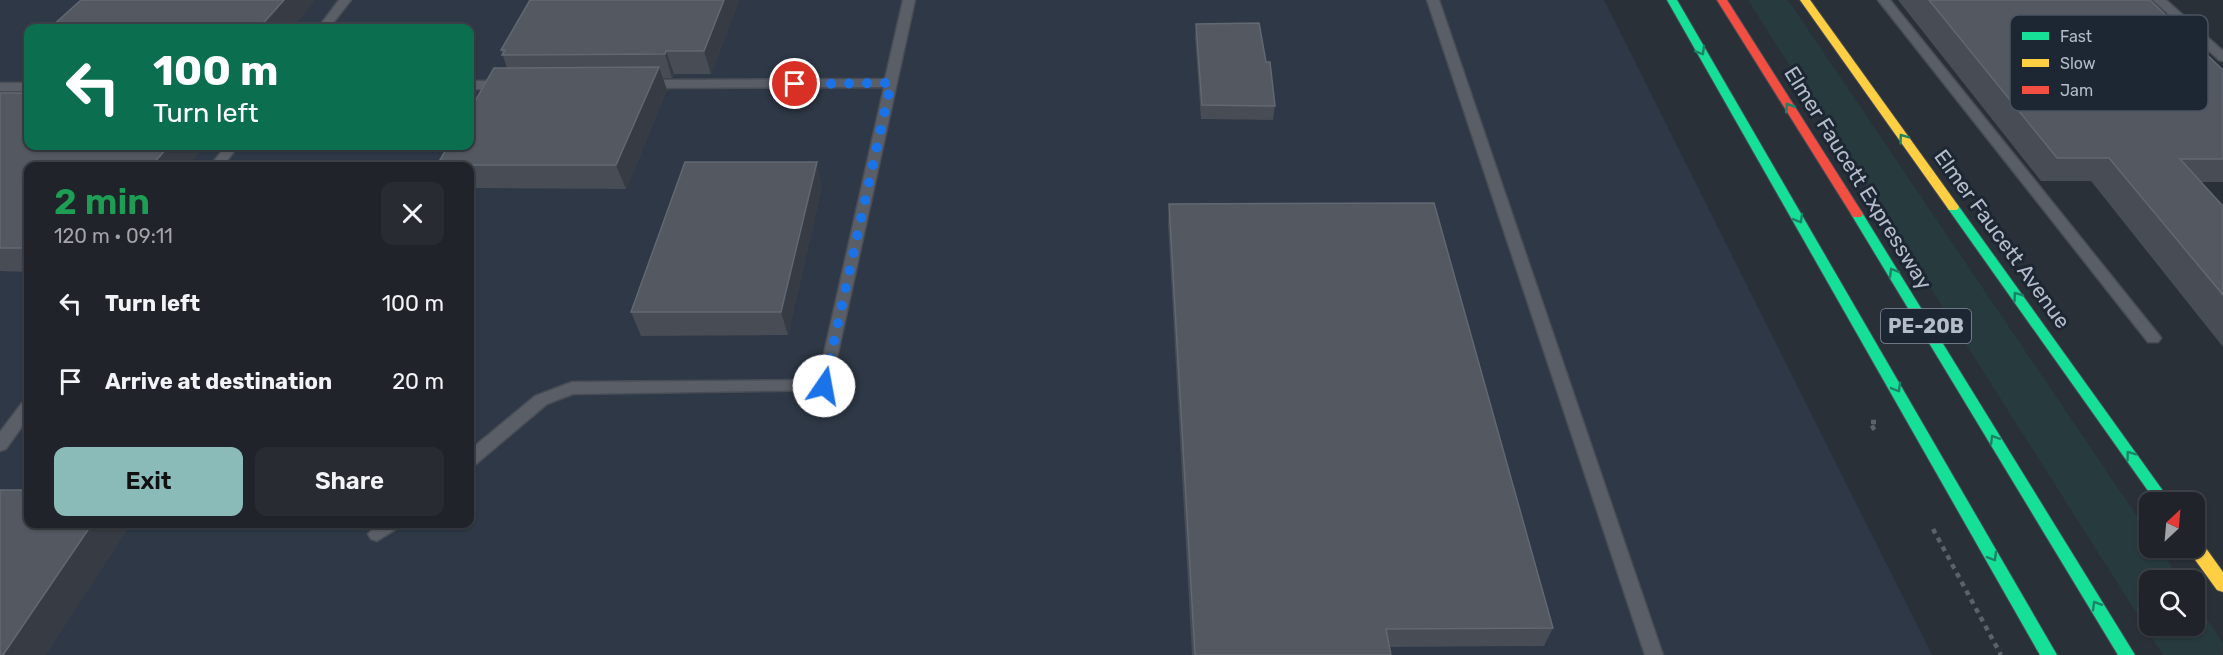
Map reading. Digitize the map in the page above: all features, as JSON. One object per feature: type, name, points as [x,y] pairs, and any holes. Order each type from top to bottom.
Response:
[{"type":"main road","name":"PE-20B","points":[[1672,0],[2049,655]]},
{"type":"main road","name":"Elmer Faucett Expressway","points":[[1722,0],[1854,209],[2127,655]]},
{"type":"main road","name":"Elmer Faucett Avenue","points":[[1805,0],[2157,492]]},
{"type":"main road","points":[[2203,558],[2223,585]]},
{"type":"lane","points":[[326,24],[345,0]]},
{"type":"lane","points":[[474,456],[542,400],[572,388],[824,386],[909,0]]},
{"type":"lane","points":[[1433,0],[1654,655]]},
{"type":"lane","points":[[1884,0],[2153,338]]},
{"type":"lane","points":[[2159,0],[2175,15]]},
{"type":"lane","points":[[2208,45],[2221,57]]},
{"type":"lane","points":[[629,84],[891,83]]},
{"type":"lane","points":[[474,85],[522,85]]},
{"type":"lane","points":[[0,87],[24,87]]},
{"type":"lane","points":[[219,162],[229,150]]},
{"type":"lane","points":[[0,444],[24,413]]},
{"type":"path","points":[[1930,524],[2001,655]]},
{"type":"shaded area","points":[[0,0],[1604,0],[1932,655],[0,655]]},
{"type":"green space","points":[[1748,0],[1788,0],[2139,519],[2139,558],[2165,558],[2174,570],[2139,570],[2139,617]]},
{"type":"green space","points":[[2205,616],[2223,643],[2222,655],[2163,655],[2151,636],[2205,636]]},
{"type":"building","points":[[81,0],[284,0],[263,24],[54,24]]},
{"type":"building","points":[[530,0],[724,0],[704,51],[666,51],[665,54],[502,55],[505,50],[501,50]]},
{"type":"building","points":[[1929,0],[2150,0],[2166,15],[2010,15],[2010,100]]},
{"type":"building","points":[[1259,23],[1266,62],[1270,62],[1275,106],[1202,105],[1196,24]]},
{"type":"building","points":[[2208,56],[2223,70],[2223,159],[2180,159],[2223,206],[2223,295],[2109,158],[2057,158],[2019,111],[2208,111]]},
{"type":"building","points":[[659,67],[616,165],[474,165],[474,162],[439,162],[446,150],[474,150],[474,103],[494,68]]},
{"type":"building","points":[[0,93],[24,93],[24,150],[165,150],[155,162],[24,162],[24,248],[0,248]]},
{"type":"building","points":[[685,162],[817,162],[781,312],[631,312]]},
{"type":"building","points":[[1434,203],[1553,628],[1386,629],[1391,655],[1195,655],[1169,204]]},
{"type":"building","points":[[0,490],[24,490],[24,528],[89,528],[3,655],[0,655]]},
{"type":"traffic: fast","points":[[1672,0],[2049,655]]},
{"type":"traffic: fast","points":[[1953,207],[2157,492]]},
{"type":"traffic: fast","points":[[1857,214],[2127,655]]},
{"type":"traffic: slow","points":[[1805,0],[1953,207]]},
{"type":"traffic: slow","points":[[2203,558],[2223,585]]},
{"type":"traffic: jam","points":[[1722,0],[1857,214]]},
{"type":"route","points":[[795,84],[891,83],[824,386]]}]
